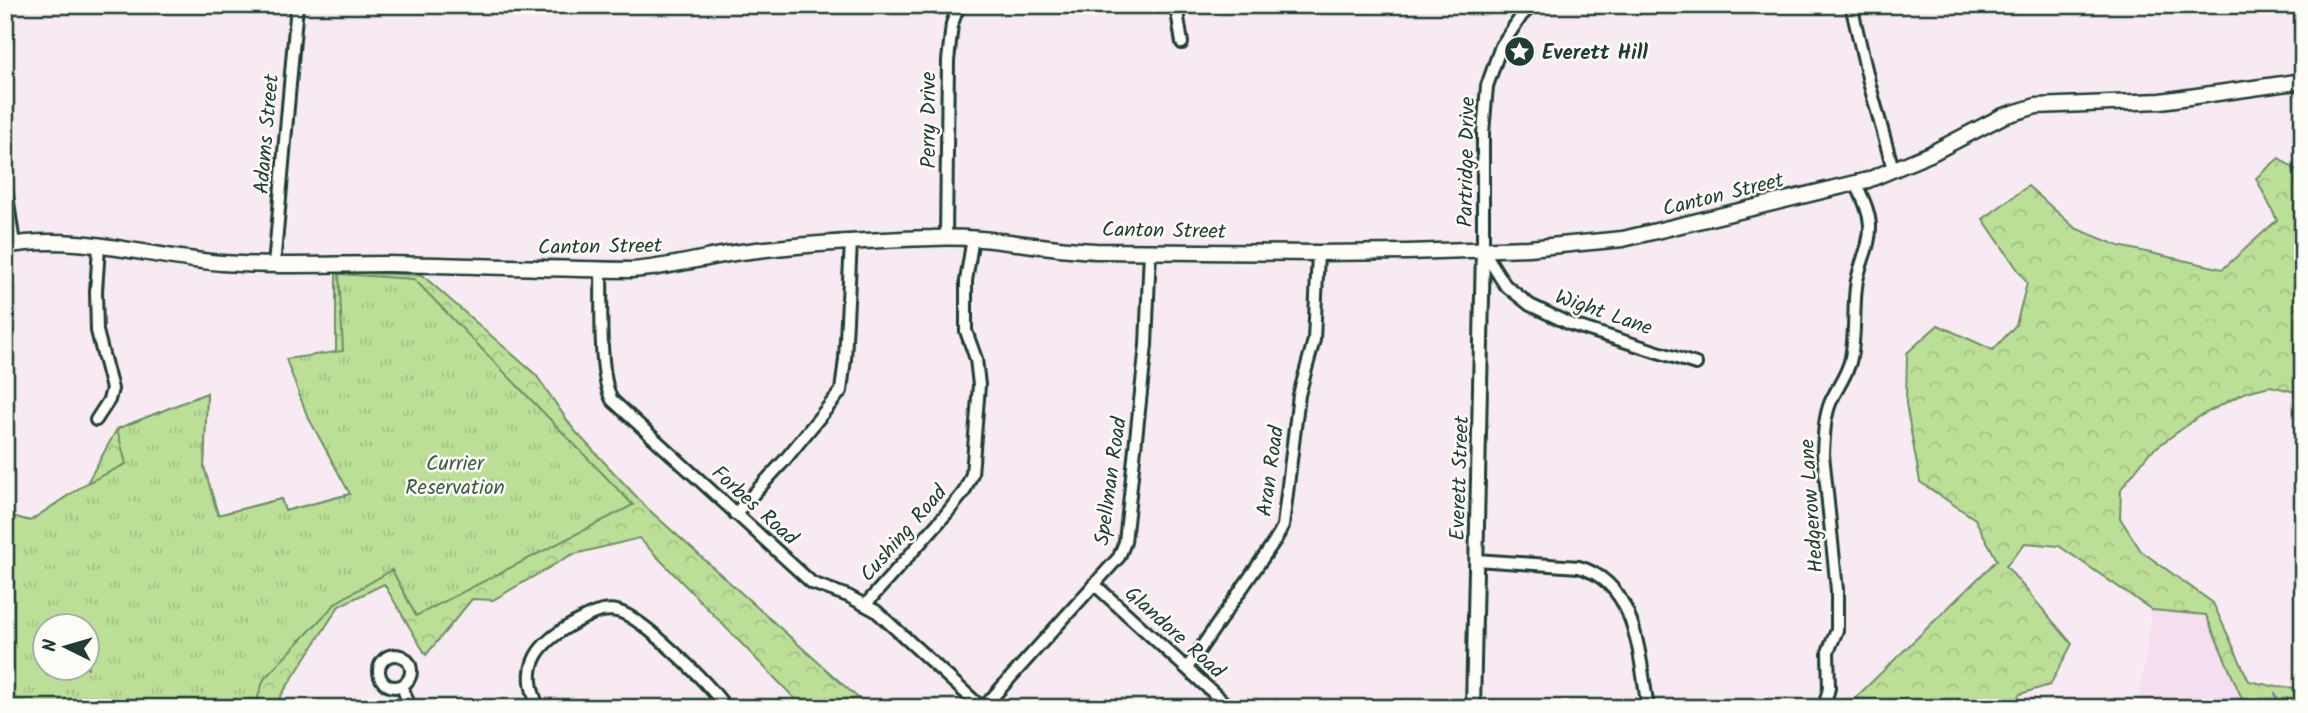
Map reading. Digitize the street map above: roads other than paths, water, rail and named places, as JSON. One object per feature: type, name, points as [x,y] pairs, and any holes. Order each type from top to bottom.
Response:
[{"type":"main road","name":"Canton Street","points":[[10,245],[33,242],[99,247],[184,260],[274,266],[443,265],[601,270],[653,269],[739,252],[946,237],[973,237],[1072,250],[1318,253],[1529,248],[1626,239],[1856,184],[2003,116],[2036,106],[2161,101],[2303,81]]},
{"type":"street","name":"Adams Street","points":[[274,266],[297,5]]},
{"type":"street","name":"Perry Drive","points":[[946,237],[948,61],[952,24],[959,5]]},
{"type":"street","points":[[1176,5],[1182,43]]},
{"type":"street","name":"Partridge Drive","points":[[1483,250],[1483,133],[1487,86],[1501,46],[1522,16],[1534,5]]},
{"type":"street","points":[[1851,5],[1893,169]]},
{"type":"street","points":[[5,182],[10,245]]},
{"type":"street","name":"Hedgerow Lane","points":[[1824,708],[1829,688],[1828,652],[1837,630],[1837,590],[1823,454],[1824,433],[1830,404],[1849,364],[1859,266],[1868,247],[1870,224],[1866,206],[1856,184]]},
{"type":"street","name":"Cushing Road","points":[[866,604],[947,513],[964,492],[972,474],[979,386],[975,359],[966,331],[966,281],[973,237]]},
{"type":"street","points":[[735,513],[783,461],[841,391],[851,242]]},
{"type":"street","points":[[96,420],[109,401],[111,389],[97,331],[99,247]]},
{"type":"street","name":"Wight Lane","points":[[1483,250],[1504,285],[1530,305],[1570,324],[1696,364]]},
{"type":"street","name":"Everett Street","points":[[1473,708],[1483,250]]},
{"type":"street","name":"Spellman Road","points":[[982,708],[1119,557],[1125,542],[1146,345],[1150,251]]},
{"type":"street","name":"Aran Road","points":[[1187,668],[1276,539],[1284,523],[1299,395],[1314,340],[1318,253]]},
{"type":"street","name":"Forbes Road","points":[[601,270],[604,369],[606,390],[612,400],[812,583],[866,604],[876,611],[982,708]]},
{"type":"street","points":[[1476,561],[1579,567],[1608,581],[1633,622],[1648,708]]},
{"type":"street","name":"Glandore Road","points":[[1094,584],[1230,708]]},
{"type":"street","points":[[539,708],[530,680],[532,664],[539,649],[554,634],[604,610],[630,617],[657,637],[726,708]]},
{"type":"street","points":[[401,686],[410,708]]},
{"type":"waterway","points":[[2275,693],[2281,708]]},
{"type":"place","name":"Everett Hill","points":[[1519,52]]},
{"type":"park label","name":"Currier Reservation","points":[[455,475]]}]
